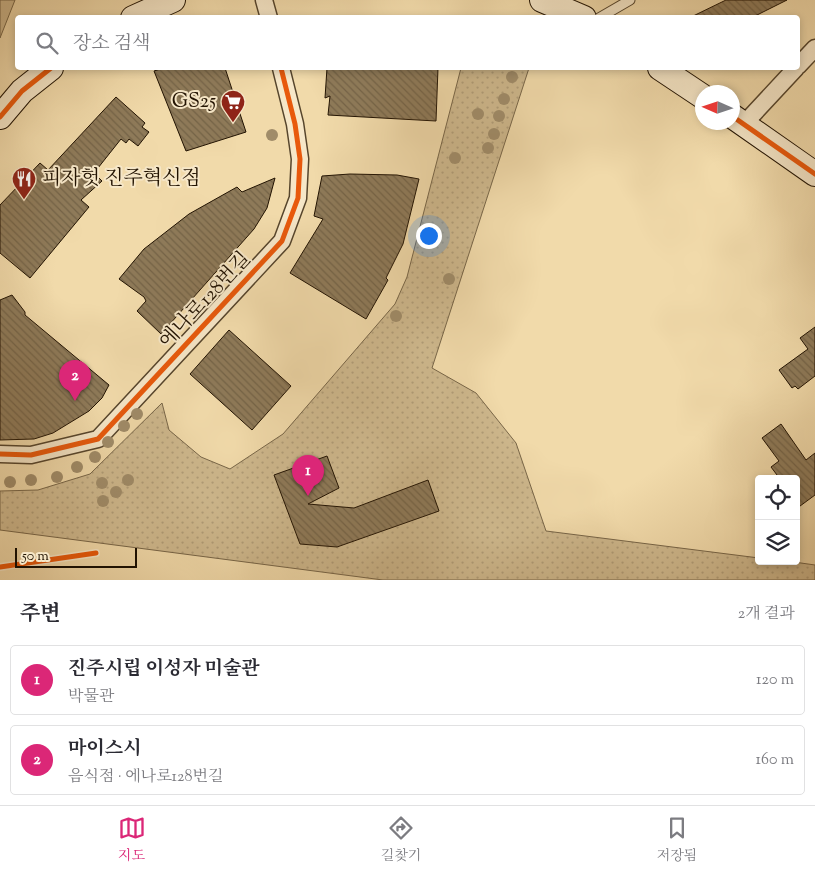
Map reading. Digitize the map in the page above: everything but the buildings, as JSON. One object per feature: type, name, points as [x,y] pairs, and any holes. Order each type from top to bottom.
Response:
[{"type":"street","points":[[139,15],[173,0]]},
{"type":"street","points":[[264,0],[268,15]]},
{"type":"street","points":[[542,0],[577,15]]},
{"type":"street","points":[[800,64],[815,48]]},
{"type":"street","points":[[0,117],[22,91],[48,70]]},
{"type":"street","name":"에나로128번길","points":[[0,454],[31,455],[98,439],[282,241],[298,198],[300,159],[295,124],[282,70]]},
{"type":"street","points":[[663,70],[695,91]]},
{"type":"street","points":[[740,118],[794,70]]},
{"type":"street","points":[[740,121],[815,174]]},
{"type":"lane","points":[[603,15],[630,0]]},
{"type":"shaded area","points":[[0,0],[15,0],[0,38]]},
{"type":"shaded area","points":[[460,70],[528,70],[432,368],[476,393],[516,443],[546,531],[755,557],[755,565],[800,565],[800,563],[815,565],[815,580],[383,580],[0,530],[0,491],[38,490],[90,474],[162,403],[169,430],[201,457],[230,469],[283,434],[395,304],[407,277]]},
{"type":"cycle path","points":[[0,117],[22,91],[48,70]]},
{"type":"cycle path","points":[[0,454],[31,455],[98,439],[282,241],[298,198],[300,159],[295,124],[282,70]]},
{"type":"cycle path","points":[[740,122],[815,174]]},
{"type":"cycle path","points":[[0,567],[96,553]]},
{"type":"place","name":"GS25","points":[[233,123]]},
{"type":"place","name":"피자헛 진주혁신점","points":[[24,200]]},
{"type":"place","name":"마이스시","points":[[75,401]]},
{"type":"place","name":"진주시립 이성자 미술관","points":[[308,496]]}]
